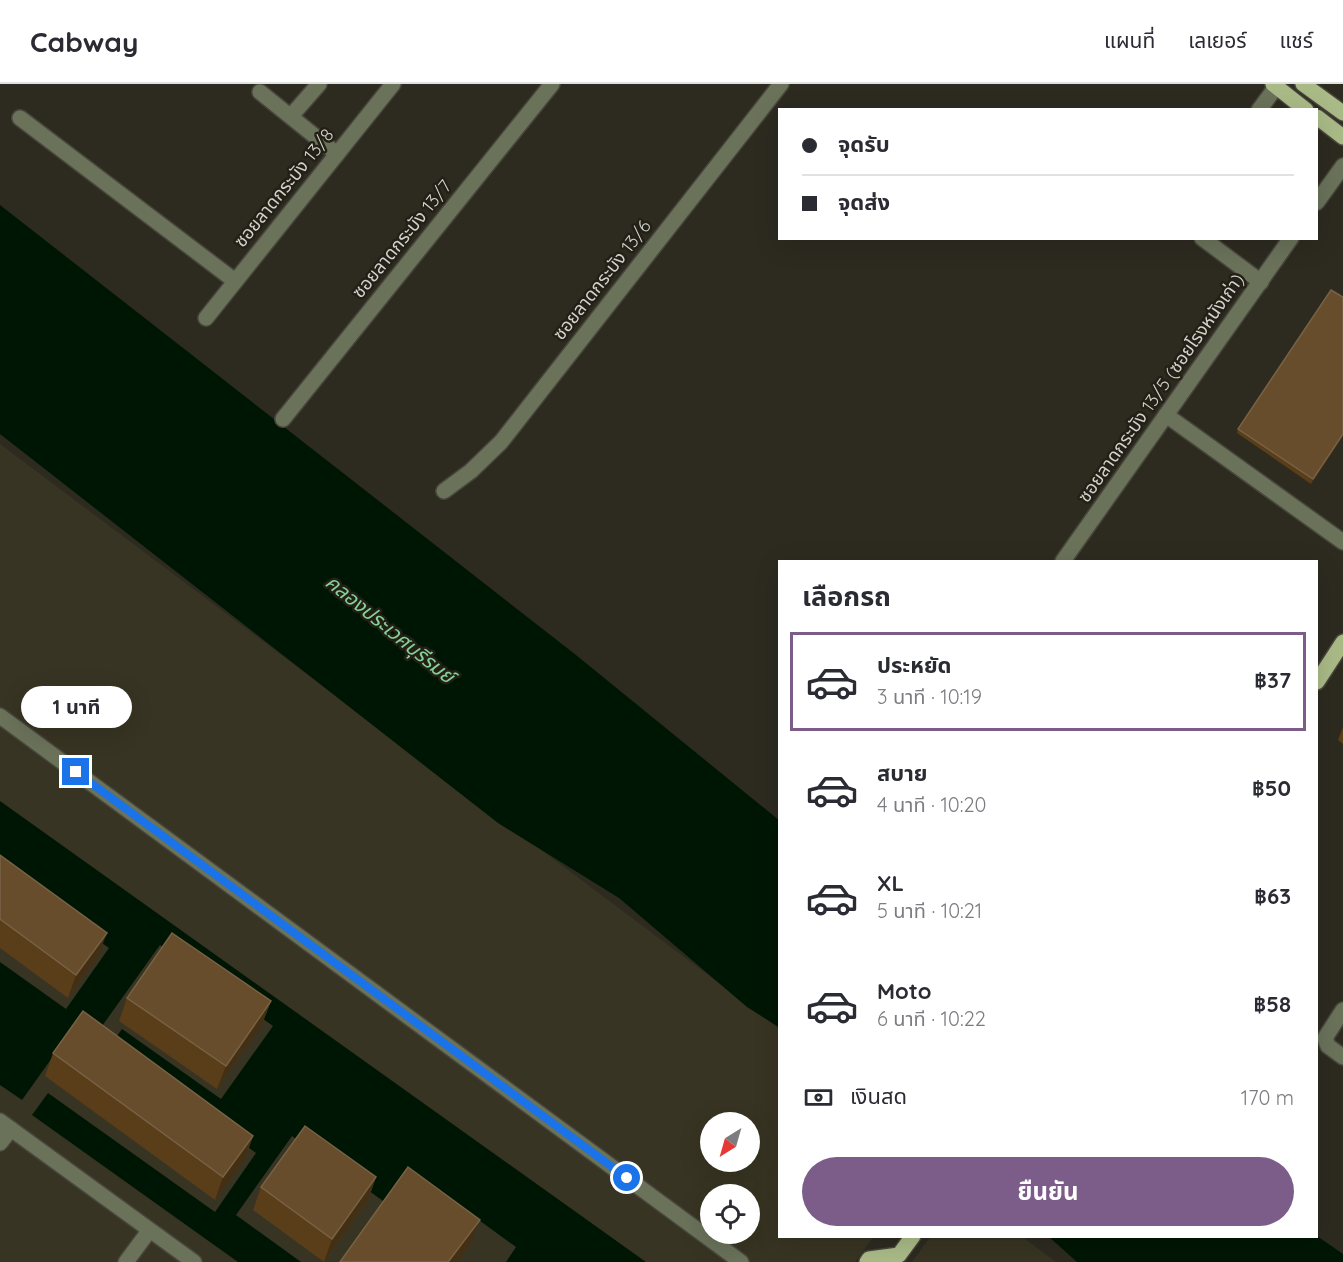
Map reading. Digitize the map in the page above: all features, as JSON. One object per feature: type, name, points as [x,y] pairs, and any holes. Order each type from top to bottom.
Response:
[{"type":"main road","points":[[1304,84],[1343,113]]},
{"type":"main road","points":[[1274,85],[1303,108]]},
{"type":"main road","points":[[1318,118],[1343,137]]},
{"type":"main road","points":[[1318,680],[1343,642]]},
{"type":"main road","points":[[867,1262],[869,1259],[899,1255],[912,1238]]},
{"type":"street","points":[[291,116],[319,84]]},
{"type":"street","name":"ซอยลาดกระบัง 13/8","points":[[206,318],[393,84]]},
{"type":"street","name":"ซอยลาดกระบัง 13/7","points":[[283,419],[552,84]]},
{"type":"street","name":"ซอยลาดกระบัง 13/6","points":[[444,491],[471,471],[501,442],[781,84]]},
{"type":"street","points":[[1260,108],[1274,85]]},
{"type":"street","points":[[260,92],[337,154]]},
{"type":"street","points":[[20,118],[235,281]]},
{"type":"street","points":[[1318,201],[1343,166]]},
{"type":"street","points":[[1205,240],[1261,282]]},
{"type":"street","name":"ซอยลาดกระบัง 13/5 (ซอยโรงหนังเก่า)","points":[[1064,560],[1290,240]]},
{"type":"street","points":[[1166,415],[1343,542]]},
{"type":"street","points":[[0,716],[741,1262]]},
{"type":"street","points":[[1343,1010],[1325,1038],[1328,1046],[1343,1057]]},
{"type":"street","points":[[0,1143],[5,1125],[194,1262]]},
{"type":"street","points":[[126,1262],[149,1231]]},
{"type":"shaded area","points":[[0,444],[778,1028],[778,1238],[873,1238],[855,1262],[0,1262]]},
{"type":"shaded area","points":[[930,1238],[1024,1238],[1056,1262],[912,1262]]},
{"type":"water","name":"คลองประเวศบุรีรมย์","points":[[0,205],[576,655],[778,819],[778,1027],[747,1007],[619,898],[498,823],[0,434]]},
{"type":"water","points":[[0,801],[646,1262],[506,1262],[516,1247],[472,1215],[449,1248],[292,1136],[236,1215],[301,1262],[238,1262],[32,1115],[48,1093],[215,1212],[256,1153],[109,1047],[122,1029],[221,1099],[273,1026],[160,945],[92,1040],[74,1027],[22,1100],[0,1085],[0,962],[66,1009],[109,948],[0,870]]},
{"type":"water","points":[[1318,1237],[1343,1254],[1343,1262],[1077,1262],[1050,1238]]},
{"type":"building","points":[[1331,290],[1343,297],[1343,434],[1313,479],[1238,429]]},
{"type":"building","points":[[0,855],[107,933],[76,975],[0,919]]},
{"type":"building","points":[[172,933],[271,1001],[226,1066],[127,998]]},
{"type":"building","points":[[83,1011],[253,1136],[223,1177],[53,1053]]},
{"type":"building","points":[[305,1126],[376,1177],[332,1239],[261,1187]]},
{"type":"building","points":[[408,1167],[480,1220],[448,1262],[340,1262]]},
{"type":"route","points":[[76,772],[627,1178]]}]
